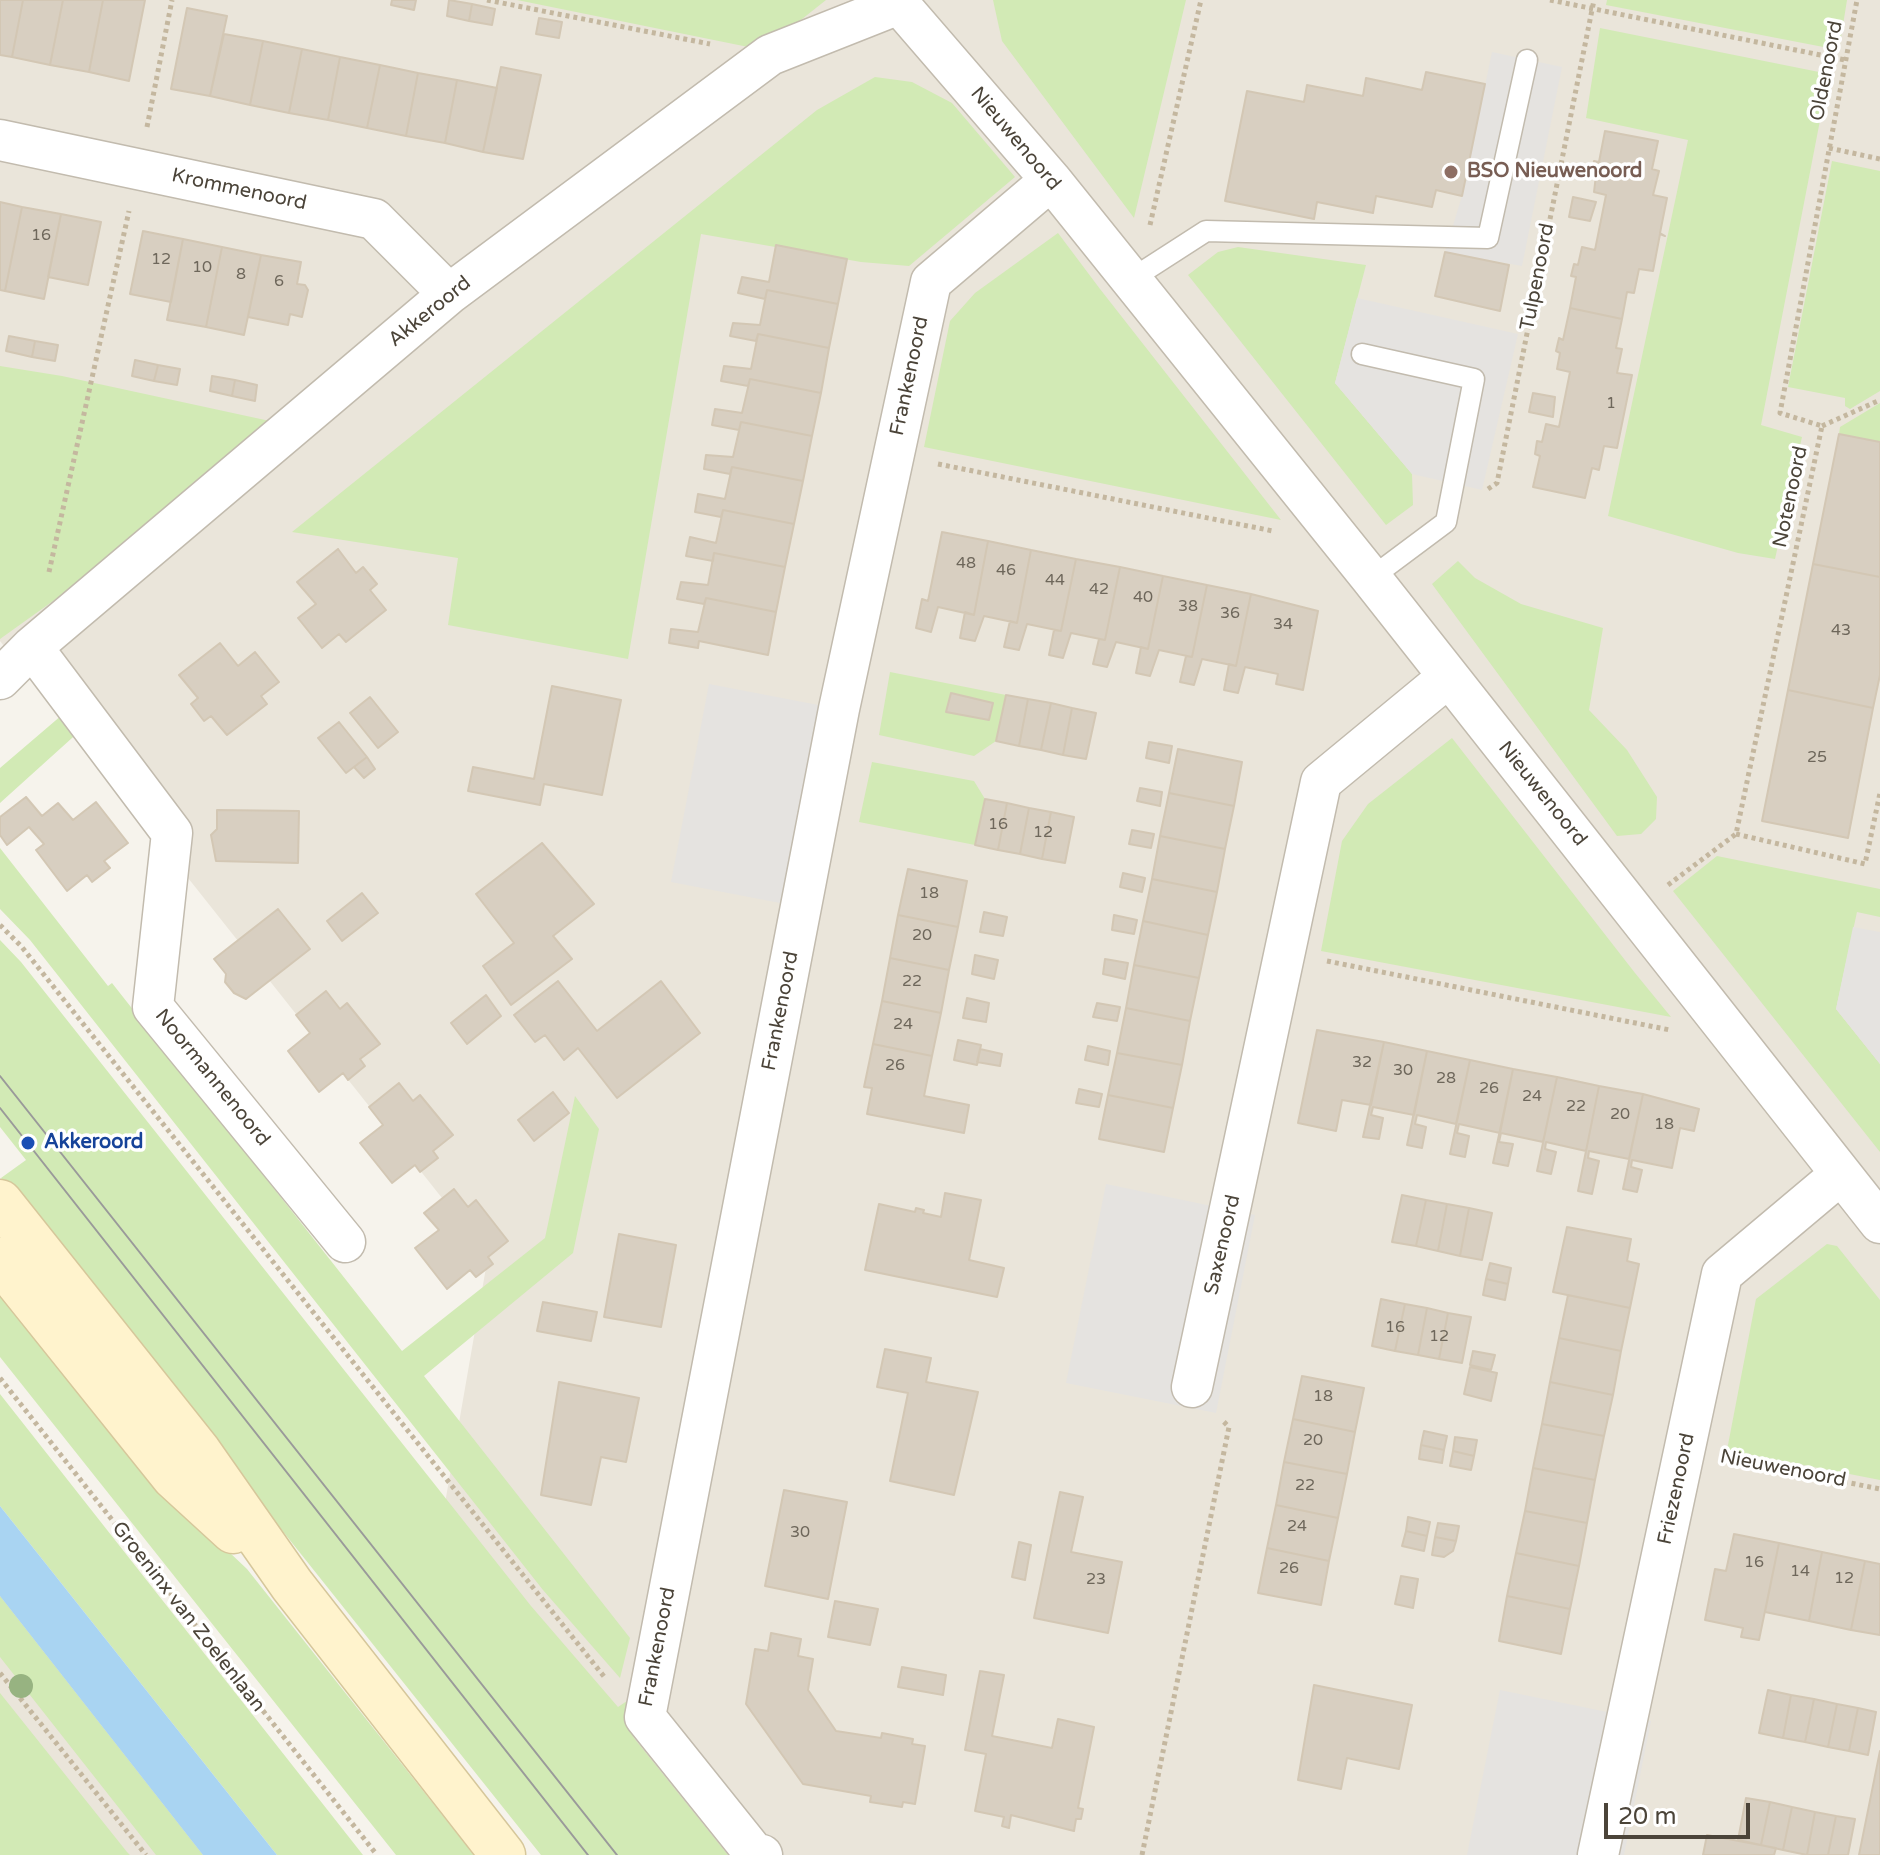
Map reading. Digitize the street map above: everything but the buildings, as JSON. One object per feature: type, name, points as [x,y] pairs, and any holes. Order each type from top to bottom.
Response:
[{"type":"main road","points":[[0,1202],[199,1452],[292,1585],[503,1855]]},
{"type":"main road","points":[[0,1260],[174,1477],[292,1585]]},
{"type":"street","name":"Akkeroord","points":[[0,679],[32,647],[449,294],[770,55],[900,2]]},
{"type":"street","name":"Nieuwenoord","points":[[900,2],[1051,180],[1371,578],[1880,1223]]},
{"type":"street","name":"Krommenoord","points":[[0,140],[374,219],[449,294]]},
{"type":"street","name":"Frankenoord","points":[[762,1855],[754,1853],[645,1717],[649,1692],[839,709],[931,282],[1051,180]]},
{"type":"street","name":"Noormannenoord","points":[[32,647],[172,833],[153,1007],[345,1242]]},
{"type":"street","name":"Saxenoord","points":[[1192,1387],[1287,953],[1321,782],[1447,678]]},
{"type":"street","name":"Friezenoord","points":[[1598,1855],[1722,1274],[1841,1174]]},
{"type":"lane","points":[[1124,273],[1206,231],[1488,238],[1527,60]]},
{"type":"lane","points":[[1362,354],[1474,379],[1446,522],[1371,578]]},
{"type":"path","points":[[32,647],[138,169],[172,0]]},
{"type":"path","points":[[487,0],[770,55]]},
{"type":"path","points":[[1124,273],[1149,229],[1201,0]]},
{"type":"path","points":[[1550,0],[1845,60]]},
{"type":"path","name":"Tulpenoord","points":[[1446,522],[1497,483],[1594,0]]},
{"type":"path","name":"Oldenoord","points":[[1829,148],[1857,0]]},
{"type":"path","points":[[1829,148],[1880,159]]},
{"type":"path","name":"Notenoord","points":[[1736,834],[1822,426],[1780,413],[1829,148]]},
{"type":"path","points":[[1822,426],[1880,400]]},
{"type":"path","points":[[894,455],[1343,545]]},
{"type":"path","points":[[1635,909],[1736,834],[1865,864],[1880,793]]},
{"type":"path","points":[[0,925],[21,946],[615,1690],[649,1692]]},
{"type":"path","points":[[1287,953],[1741,1044]]},
{"type":"path","name":"Groeninx van Zoelenlaan","points":[[0,1378],[377,1855]]},
{"type":"path","points":[[1142,1855],[1229,1427],[1192,1387]]},
{"type":"path","name":"Nieuwenoord","points":[[1686,1450],[1880,1489]]},
{"type":"path","points":[[0,1673],[143,1854]]},
{"type":"shaded area","points":[[0,0],[1880,0],[1880,1855],[604,1855],[420,1647],[488,1256],[0,641]]},
{"type":"shaded area","points":[[1492,52],[1562,67],[1522,266],[1445,252],[1462,196]]},
{"type":"shaded area","points":[[1357,298],[1518,334],[1482,490],[1412,474],[1335,383]]},
{"type":"shaded area","points":[[709,684],[839,709],[801,907],[671,882]]},
{"type":"shaded area","points":[[1853,927],[1880,932],[1880,1064],[1836,1009]]},
{"type":"shaded area","points":[[1106,1184],[1255,1215],[1216,1413],[1066,1383]]},
{"type":"shaded area","points":[[0,1594],[213,1855],[0,1855]]},
{"type":"shaded area","points":[[1500,1690],[1651,1721],[1624,1855],[1467,1855]]},
{"type":"green space","points":[[517,0],[826,0],[763,50]]},
{"type":"green space","points":[[993,0],[1186,0],[1134,218],[1002,41]]},
{"type":"green space","points":[[1607,0],[1847,0],[1839,50],[1606,5]]},
{"type":"green space","points":[[1600,28],[1829,74],[1761,425],[1802,437],[1775,559],[1738,553],[1608,516],[1688,140],[1586,118]]},
{"type":"green space","points":[[875,77],[912,82],[952,103],[1015,177],[909,266],[861,262],[701,234],[628,659],[448,625],[458,558],[292,532],[817,110]]},
{"type":"green space","points":[[1832,161],[1880,171],[1880,391],[1850,409],[1845,406],[1845,398],[1788,387]]},
{"type":"green space","points":[[1058,233],[1281,520],[924,447],[950,321],[975,293]]},
{"type":"green space","points":[[1238,247],[1366,265],[1335,383],[1412,474],[1413,505],[1386,525],[1188,275],[1218,252]]},
{"type":"green space","points":[[0,366],[62,376],[279,423],[127,548],[0,639]]},
{"type":"green space","points":[[1880,403],[1880,442],[1839,434],[1840,427]]},
{"type":"green space","points":[[1458,561],[1475,578],[1521,604],[1603,628],[1589,710],[1627,750],[1657,797],[1656,819],[1641,834],[1617,836],[1432,584]]},
{"type":"green space","points":[[890,672],[1006,695],[996,741],[974,756],[879,735]]},
{"type":"green space","points":[[69,709],[82,729],[0,803],[0,768]]},
{"type":"green space","points":[[1452,738],[1671,1017],[1321,951],[1342,841],[1368,804]]},
{"type":"green space","points":[[872,762],[974,781],[985,799],[975,845],[859,822]]},
{"type":"green space","points":[[0,848],[108,986],[112,983],[402,1351],[545,1238],[575,1096],[599,1129],[573,1253],[424,1376],[630,1638],[620,1678],[543,1590],[30,940],[0,909]]},
{"type":"green space","points":[[1717,856],[1880,889],[1880,917],[1857,912],[1836,1009],[1880,1064],[1880,1152],[1673,891]]},
{"type":"green space","points":[[0,940],[21,962],[531,1606],[618,1707],[630,1699],[625,1720],[634,1738],[728,1855],[541,1855],[1,1178],[26,1160],[0,1127]]},
{"type":"green space","points":[[1827,1244],[1837,1246],[1880,1300],[1880,1480],[1727,1450],[1756,1299]]},
{"type":"green space","points":[[0,1279],[173,1499],[247,1569],[474,1855],[396,1855],[0,1357]]},
{"type":"green space","points":[[0,1394],[363,1855],[277,1855],[0,1506]]},
{"type":"green space","points":[[0,1596],[203,1855],[156,1855],[0,1657]]},
{"type":"green space","points":[[0,1693],[127,1852],[130,1855],[0,1855]]},
{"type":"water","points":[[0,1506],[277,1855],[203,1855],[0,1596]]},
{"type":"tram line","points":[[0,1076],[617,1855]]},
{"type":"tram line","points":[[0,1108],[588,1855]]},
{"type":"place","name":"BSO Nieuwenoord","points":[[1451,172]]},
{"type":"place","name":"Akkeroord","points":[[28,1143]]}]
